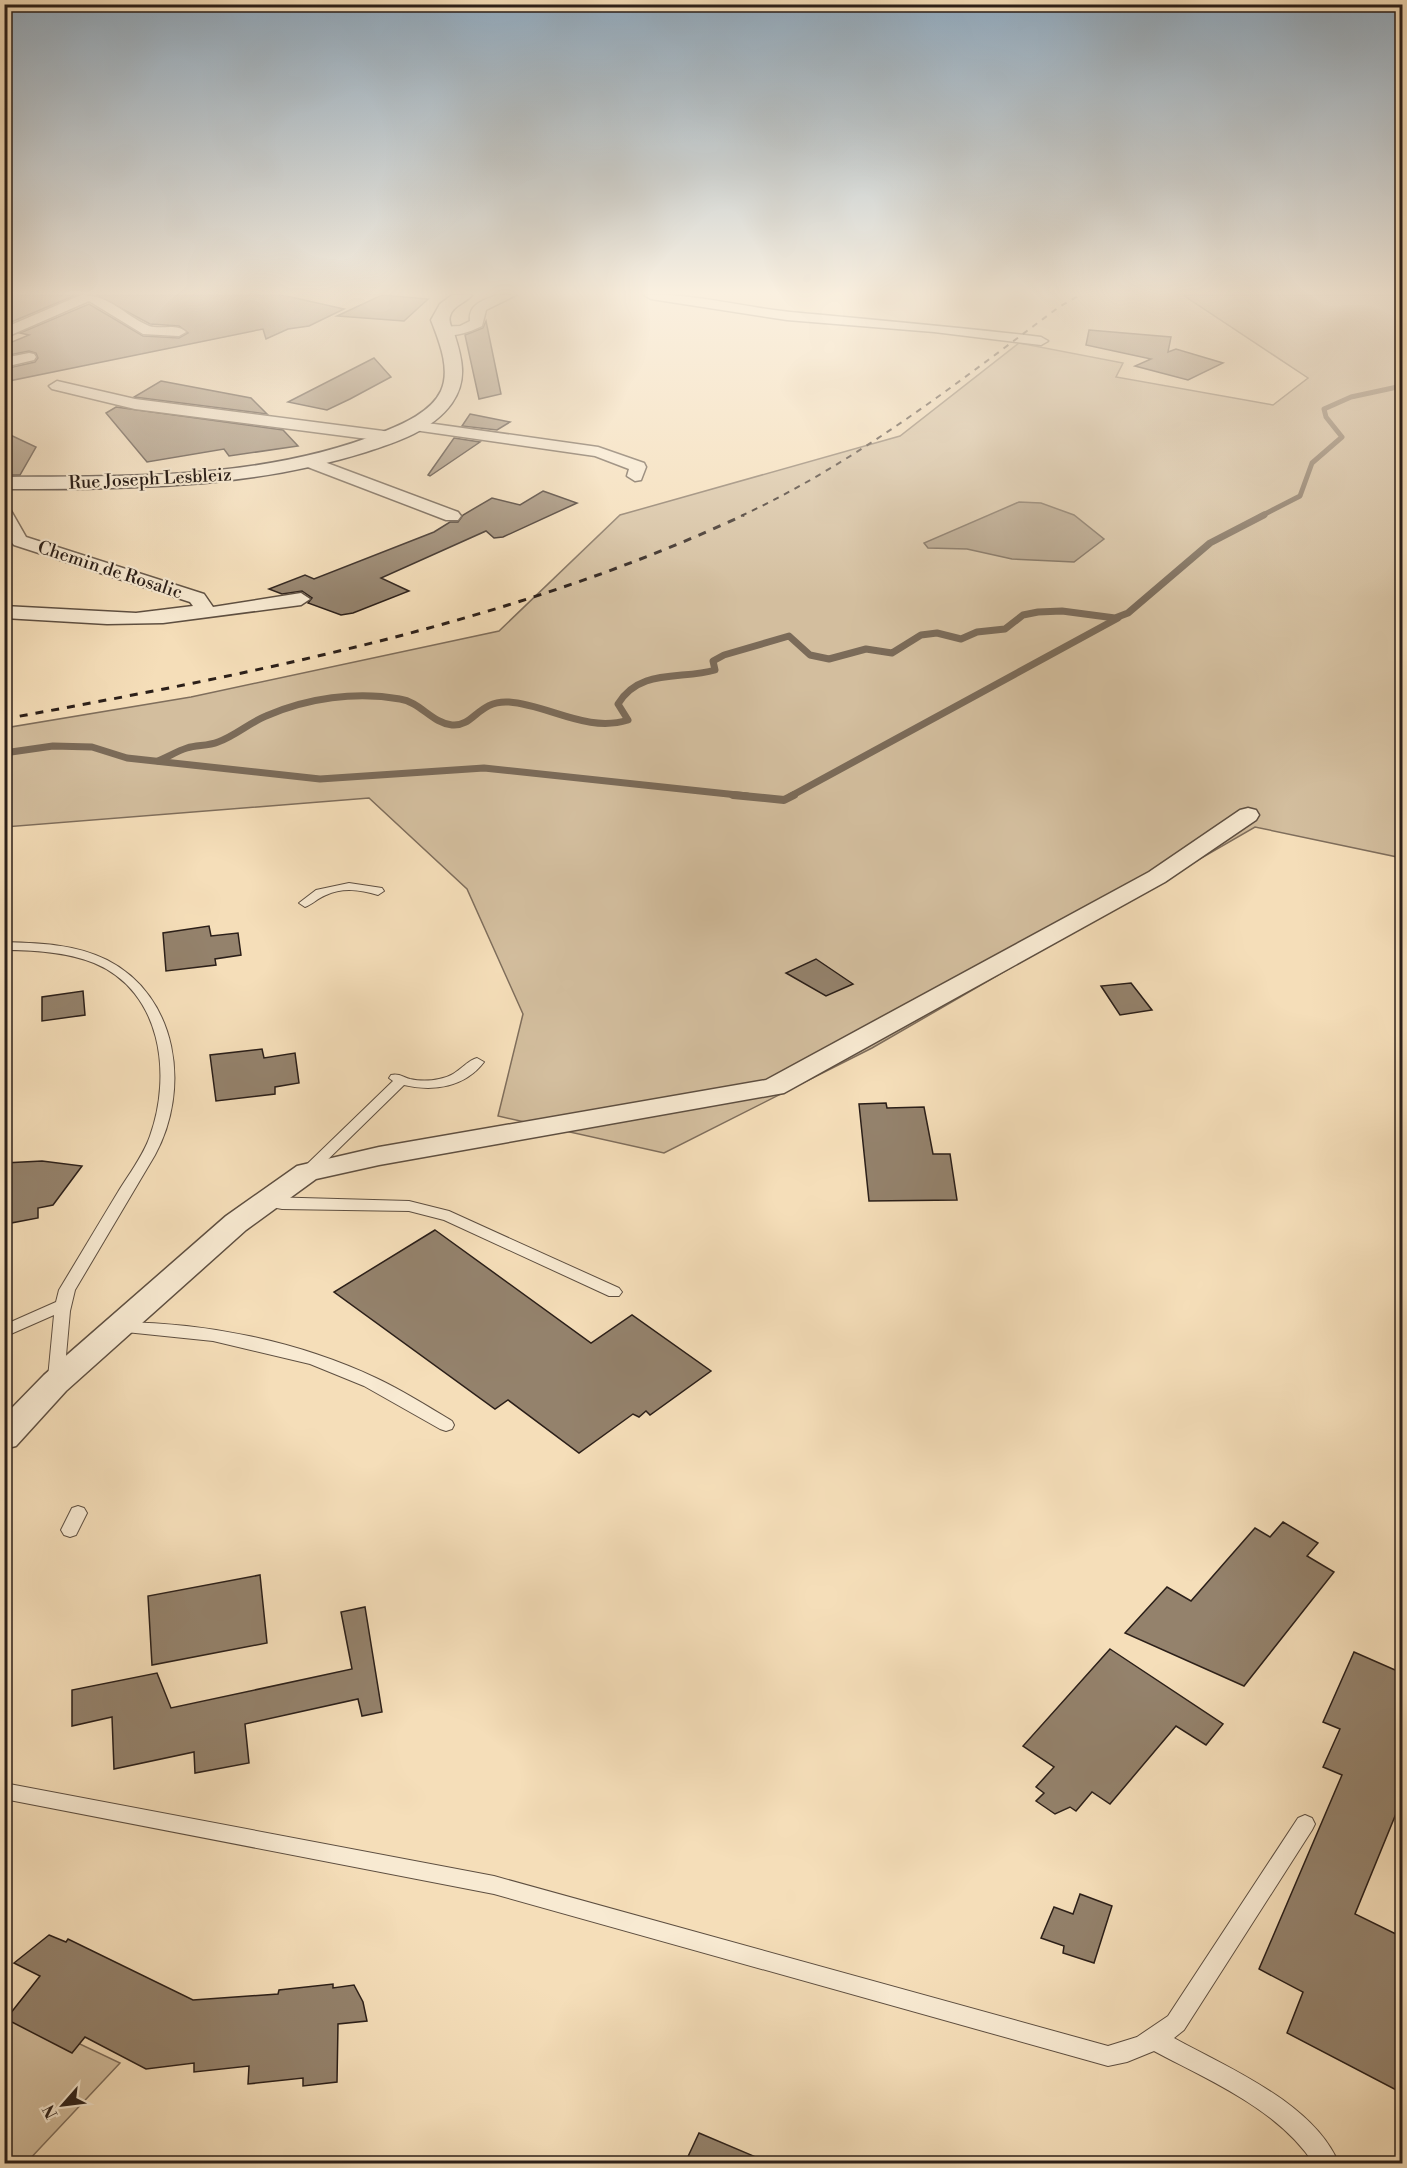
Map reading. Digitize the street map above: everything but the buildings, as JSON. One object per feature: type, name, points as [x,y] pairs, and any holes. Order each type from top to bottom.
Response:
[{"type":"main road","name":"Rue Joseph Lesbleiz","points":[[4,483],[179,481],[239,475],[310,462],[391,437],[413,426],[441,405],[447,396]]},
{"type":"street","points":[[101,396],[135,404],[391,437]]},
{"type":"street","points":[[413,426],[598,452],[638,468],[635,476]]},
{"type":"street","points":[[310,462],[452,516]]},
{"type":"street","name":"Chemin de Rosalic","points":[[4,513],[12,532],[20,541],[197,598],[205,609],[189,616],[141,618],[4,612]]},
{"type":"street","points":[[189,616],[302,599]]},
{"type":"street","points":[[4,1437],[55,1383],[236,1223],[307,1172],[379,1156],[774,1087],[1157,877],[1248,815]]},
{"type":"lane","points":[[305,903],[312,896],[333,888],[357,886],[378,891]]},
{"type":"lane","points":[[4,945],[40,946],[80,954],[108,964],[136,983],[155,1013],[167,1051],[168,1093],[157,1137],[67,1290],[63,1305],[60,1357],[55,1383]]},
{"type":"lane","points":[[307,1172],[398,1079],[413,1084],[440,1083],[464,1075],[477,1062]]},
{"type":"lane","points":[[266,1202],[409,1206],[471,1225],[614,1292]]},
{"type":"lane","points":[[4,1332],[63,1305]]},
{"type":"lane","points":[[119,1327],[141,1326],[226,1338],[312,1360],[368,1381],[446,1425]]},
{"type":"lane","points":[[70,1530],[78,1513]]},
{"type":"lane","points":[[4,1791],[494,1885],[1108,2056],[1132,2052],[1156,2040],[1176,2023],[1305,1824]]},
{"type":"lane","points":[[1156,2040],[1280,2111],[1304,2132],[1329,2163]]},
{"type":"shaded area","points":[[951,396],[1224,396],[1273,405],[1284,396],[1402,396],[1402,858],[1255,827],[872,1048],[664,1153],[498,1116],[523,1014],[467,889],[369,798],[5,827],[5,728],[191,697],[499,631],[620,515],[900,436]]},
{"type":"shaded area","points":[[1019,502],[1041,503],[1074,515],[1104,539],[1074,562],[1012,559],[967,549],[928,548],[924,543]]},
{"type":"shaded area","points":[[4,2008],[120,2063],[26,2163],[5,2163]]},
{"type":"waterway","points":[[1261,516],[1300,496],[1312,463],[1342,437],[1326,417],[1324,409],[1355,396]]},
{"type":"waterway","points":[[158,761],[187,748],[224,739],[282,710],[332,698],[366,696],[400,699],[414,704],[438,721],[452,725],[466,722],[483,709],[499,702],[524,704],[583,721],[613,723],[628,720],[618,704],[638,685],[662,677],[715,670],[713,661],[724,655],[789,636],[810,655],[829,659],[866,649],[892,653],[921,635],[937,633],[961,639],[977,632],[1005,629],[1023,615],[1038,612],[1062,611],[1115,618],[1128,613],[1210,543],[1264,515]]},
{"type":"waterway","points":[[791,796],[1118,618]]},
{"type":"waterway","points":[[4,753],[53,746],[92,747],[127,758],[320,779],[484,768],[747,796]]},
{"type":"waterway","points":[[733,795],[784,800],[794,795]]},
{"type":"railway","points":[[741,516],[825,471],[938,396]]},
{"type":"railway","points":[[4,719],[193,683],[381,641],[565,586],[655,553],[744,515]]}]
